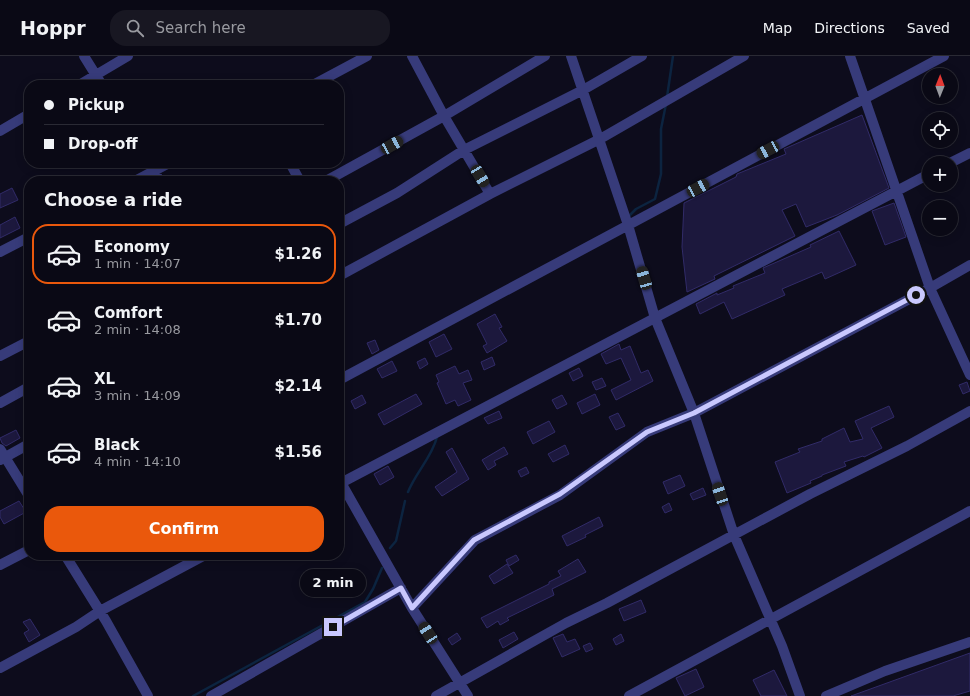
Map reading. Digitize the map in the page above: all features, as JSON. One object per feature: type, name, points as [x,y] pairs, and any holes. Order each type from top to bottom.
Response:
[{"type":"street","points":[[84,56],[99,80]]},
{"type":"street","points":[[88,80],[128,56]]},
{"type":"street","points":[[322,80],[366,56]]},
{"type":"street","points":[[412,56],[444,116],[490,194]]},
{"type":"street","points":[[335,176],[444,116],[545,56]]},
{"type":"street","points":[[571,56],[628,225],[656,318],[694,413],[734,534],[771,619],[800,696]]},
{"type":"street","points":[[344,221],[397,193],[464,150],[583,90],[642,56]]},
{"type":"street","points":[[344,273],[490,194],[600,139],[744,56]]},
{"type":"street","points":[[850,56],[930,288],[970,375]]},
{"type":"street","points":[[344,377],[944,56]]},
{"type":"street","points":[[0,131],[24,117]]},
{"type":"street","points":[[958,159],[970,153]]},
{"type":"street","points":[[141,176],[150,168]]},
{"type":"street","points":[[344,480],[922,178]]},
{"type":"street","points":[[0,252],[24,240]]},
{"type":"street","points":[[412,608],[474,540],[560,494],[647,432],[694,413],[930,288],[970,265]]},
{"type":"street","points":[[0,356],[24,344]]},
{"type":"street","points":[[0,402],[24,390]]},
{"type":"street","points":[[436,696],[566,623],[607,603],[734,534],[907,446],[970,411]]},
{"type":"street","points":[[24,446],[2,455],[24,488]]},
{"type":"street","points":[[344,489],[412,608],[468,696]]},
{"type":"street","points":[[629,696],[970,511]]},
{"type":"street","points":[[0,565],[24,553]]},
{"type":"street","points":[[68,560],[100,611],[148,696]]},
{"type":"street","points":[[0,668],[76,627],[100,611],[196,560]]},
{"type":"street","points":[[211,696],[401,588]]},
{"type":"street","points":[[826,696],[886,671],[970,642]]},
{"type":"building","points":[[862,115],[889,188],[837,215],[806,227],[796,204],[782,210],[795,236],[714,276],[715,279],[687,292],[682,247],[684,203],[736,177],[737,174],[786,154],[784,149]]},
{"type":"building","points":[[12,188],[18,200],[0,208],[0,194]]},
{"type":"building","points":[[894,203],[906,237],[885,245],[872,211]]},
{"type":"building","points":[[15,217],[20,228],[0,238],[0,225]]},
{"type":"building","points":[[839,231],[856,265],[825,279],[822,272],[782,289],[785,295],[732,319],[724,302],[700,314],[696,304],[717,293],[717,295],[734,288],[733,286],[765,273],[763,268],[811,247],[810,245]]},
{"type":"building","points":[[495,314],[502,327],[499,328],[507,341],[487,353],[483,346],[487,344],[477,324]]},
{"type":"building","points":[[444,334],[452,349],[436,357],[429,342]]},
{"type":"building","points":[[375,340],[379,350],[372,354],[367,343]]},
{"type":"building","points":[[619,344],[621,350],[630,346],[641,373],[648,370],[653,381],[616,400],[611,390],[631,380],[621,358],[606,364],[601,354]]},
{"type":"building","points":[[492,357],[495,365],[484,370],[481,362]]},
{"type":"building","points":[[425,358],[428,364],[420,369],[417,362]]},
{"type":"building","points":[[392,361],[397,371],[382,378],[377,369]]},
{"type":"building","points":[[455,366],[459,374],[468,370],[472,380],[463,383],[471,400],[458,406],[455,400],[446,404],[437,383],[439,382],[436,375]]},
{"type":"building","points":[[579,368],[583,376],[573,381],[569,373]]},
{"type":"building","points":[[602,378],[606,386],[596,390],[592,382]]},
{"type":"building","points":[[967,382],[970,391],[963,394],[959,385]]},
{"type":"building","points":[[416,394],[422,404],[384,425],[378,414]]},
{"type":"building","points":[[595,394],[600,405],[582,414],[577,403]]},
{"type":"building","points":[[362,395],[366,403],[355,409],[351,401]]},
{"type":"building","points":[[562,395],[567,404],[557,409],[552,400]]},
{"type":"building","points":[[889,406],[894,417],[871,428],[882,448],[864,457],[863,456],[844,462],[846,466],[822,475],[810,481],[811,483],[787,493],[775,462],[800,452],[798,449],[822,441],[822,439],[844,428],[850,442],[863,439],[855,421]]},
{"type":"building","points":[[499,411],[502,418],[488,424],[484,418]]},
{"type":"building","points":[[618,413],[625,426],[616,430],[609,417]]},
{"type":"building","points":[[549,421],[555,432],[533,444],[527,432]]},
{"type":"building","points":[[16,430],[20,438],[6,446],[2,443],[0,438]]},
{"type":"building","points":[[565,445],[569,454],[553,462],[548,454]]},
{"type":"building","points":[[504,447],[508,454],[494,461],[496,465],[488,470],[482,460]]},
{"type":"building","points":[[452,448],[469,479],[442,496],[435,487],[457,472],[446,452]]},
{"type":"building","points":[[388,466],[394,477],[380,485],[374,474]]},
{"type":"building","points":[[526,467],[529,473],[521,477],[518,471]]},
{"type":"building","points":[[680,475],[685,486],[668,494],[663,482]]},
{"type":"building","points":[[703,488],[706,495],[693,500],[690,494]]},
{"type":"building","points":[[19,501],[24,509],[24,513],[4,524],[0,517],[0,511]]},
{"type":"building","points":[[669,503],[672,510],[665,513],[662,507]]},
{"type":"building","points":[[599,517],[603,526],[585,535],[586,537],[567,546],[562,536]]},
{"type":"building","points":[[516,555],[519,560],[509,566],[506,560]]},
{"type":"building","points":[[578,559],[586,572],[552,589],[554,595],[507,618],[509,620],[500,625],[498,621],[487,628],[481,618],[549,584],[549,582],[561,576],[558,571]]},
{"type":"building","points":[[507,564],[513,573],[494,584],[489,576]]},
{"type":"building","points":[[641,600],[646,612],[624,621],[619,609]]},
{"type":"building","points":[[30,619],[40,635],[29,642],[24,633],[29,630],[23,622]]},
{"type":"building","points":[[514,632],[518,639],[503,648],[499,640]]},
{"type":"building","points":[[457,633],[461,639],[452,645],[448,639]]},
{"type":"building","points":[[563,634],[567,642],[575,639],[580,649],[562,657],[553,638]]},
{"type":"building","points":[[621,634],[624,641],[616,645],[613,639]]},
{"type":"building","points":[[590,643],[593,649],[586,652],[583,646]]},
{"type":"building","points":[[970,653],[970,691],[953,696],[851,696]]},
{"type":"building","points":[[696,669],[704,687],[685,696],[676,678]]},
{"type":"building","points":[[774,670],[787,696],[761,696],[753,680]]},
{"type":"waterway","points":[[667,97],[673,56]]},
{"type":"waterway","points":[[628,217],[636,209],[655,199],[661,174],[661,129],[666,104]]},
{"type":"waterway","points":[[408,492],[428,458],[437,437]]},
{"type":"waterway","points":[[390,548],[396,541],[405,501]]},
{"type":"waterway","points":[[193,696],[365,602],[373,589],[382,568]]},
{"type":"route","points":[[333,627],[401,588],[412,608],[474,540],[560,494],[647,432],[694,413],[916,295]]}]
